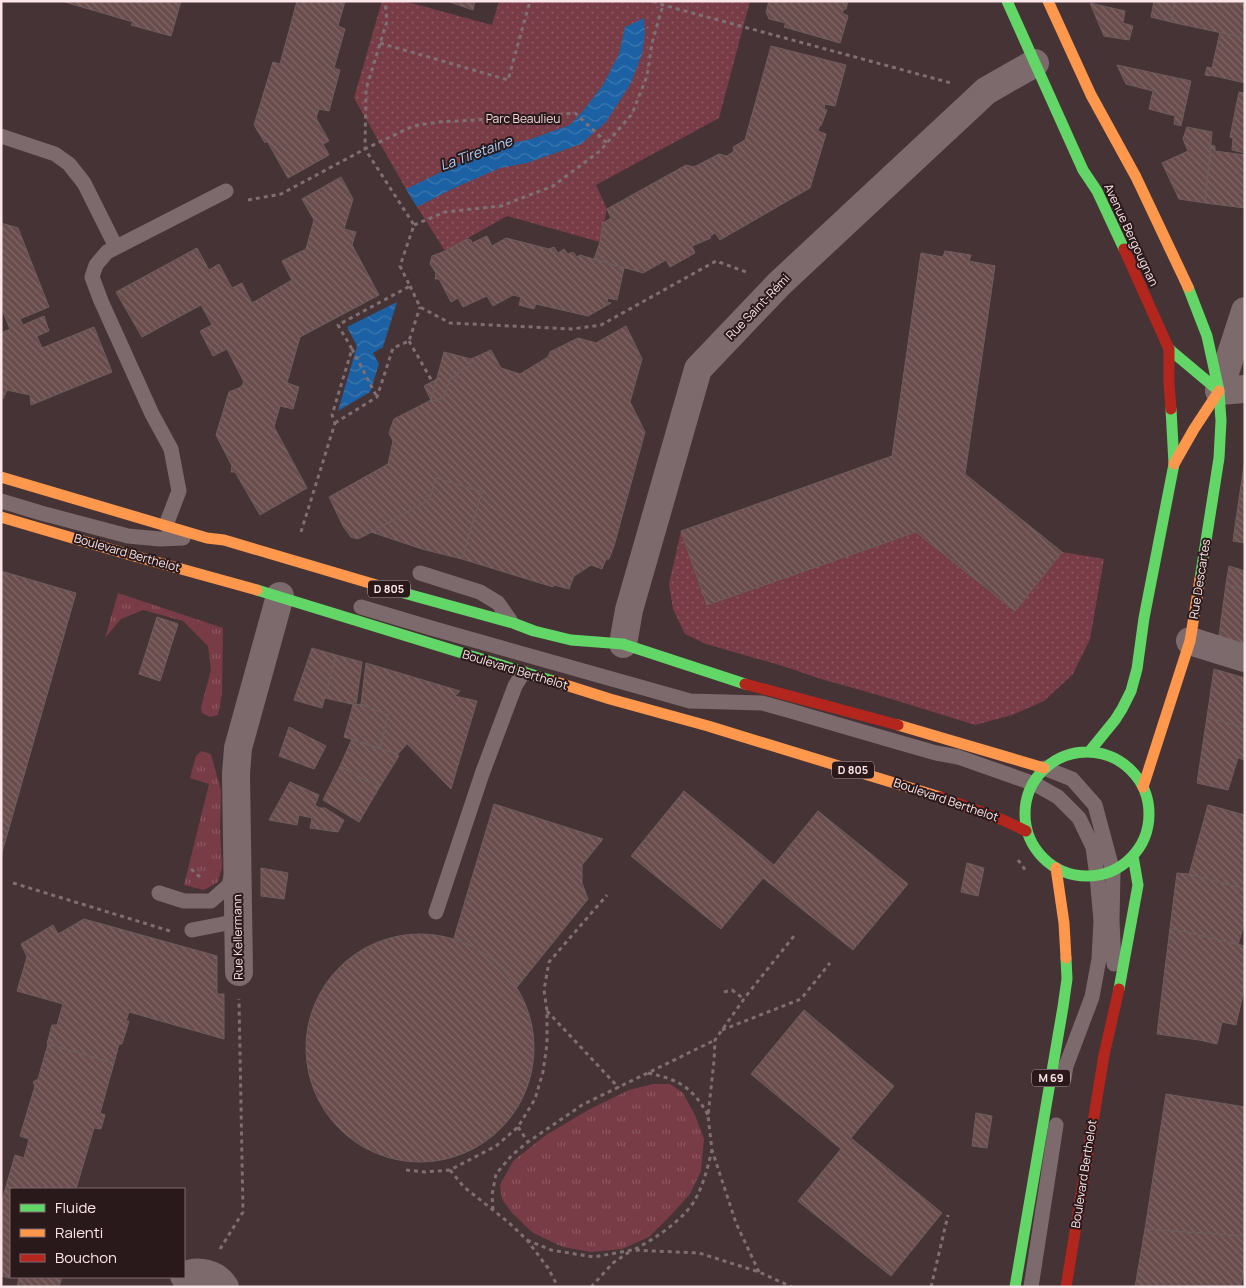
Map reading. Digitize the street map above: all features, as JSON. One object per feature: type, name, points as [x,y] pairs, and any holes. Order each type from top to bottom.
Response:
[{"type":"main road","name":"Avenue Bergougnan","points":[[1007,1],[1083,170],[1097,191],[1169,349],[1169,384],[1174,464]]},
{"type":"main road","points":[[1048,1],[1091,95],[1136,178],[1190,292],[1207,336],[1232,390]]},
{"type":"main road","points":[[1169,349],[1232,390]]},
{"type":"main road","points":[[1089,752],[1122,709],[1131,691],[1137,669],[1144,618],[1174,464],[1194,429],[1232,390]]},
{"type":"main road","name":"Rue Descartes","points":[[1143,786],[1190,641],[1218,458],[1221,421],[1232,390]]},
{"type":"main road","name":"Boulevard Berthelot","points":[[1,477],[207,538],[224,540],[354,579],[513,623],[534,631],[571,640],[623,644],[732,680],[904,726],[1044,768]]},
{"type":"main road","name":"Boulevard Berthelot","points":[[1,517],[280,596],[618,702],[708,726],[927,792],[1003,820],[1026,831]]},
{"type":"main road","points":[[1089,752],[1106,755],[1121,762],[1133,772],[1143,786],[1148,800],[1149,815],[1147,830],[1133,856],[1113,872],[1097,876],[1072,875],[1056,868],[1037,853],[1026,831],[1024,814],[1035,784],[1044,768],[1058,759],[1073,753],[1089,752]]},
{"type":"main road","name":"Boulevard Berthelot","points":[[1066,1287],[1104,1054],[1116,1003],[1138,885],[1133,856]]},
{"type":"main road","name":"M 69","points":[[1015,1287],[1063,1007],[1066,979],[1064,923],[1056,868]]},
{"type":"street","name":"Rue Saint-Rémi","points":[[623,644],[629,610],[698,369],[779,284],[986,91],[1034,63]]},
{"type":"street","points":[[1232,390],[1245,311]]},
{"type":"street","name":"Rue Kellermann","points":[[238,972],[236,774],[238,748],[280,596]]},
{"type":"street","points":[[1190,641],[1245,658]]},
{"type":"street","points":[[171,1287],[176,1280],[199,1278]]},
{"type":"lane","points":[[1,136],[55,154],[69,164],[84,183],[116,247]]},
{"type":"lane","points":[[166,525],[179,491],[172,450],[152,414],[92,277],[96,265],[107,252],[226,191]]},
{"type":"lane","name":"Boulevard Berthelot","points":[[1,501],[128,536],[160,539],[207,538]]},
{"type":"lane","points":[[420,573],[480,592],[498,603],[513,623]]},
{"type":"lane","points":[[230,582],[285,584],[440,631],[690,701],[762,703],[902,744],[958,757],[1035,784],[1058,797],[1079,818],[1093,847],[1101,920],[1099,959],[1092,998],[1066,1066],[1031,1287]]},
{"type":"lane","points":[[436,912],[482,774],[523,672]]},
{"type":"lane","points":[[1044,768],[1072,779],[1095,805],[1113,872],[1112,921],[1116,1003]]},
{"type":"lane","points":[[159,893],[184,901],[211,901],[229,885],[237,847]]},
{"type":"lane","points":[[192,930],[238,920]]},
{"type":"path","points":[[385,1],[387,21],[366,89],[365,148],[414,225]]},
{"type":"path","points":[[380,43],[508,80],[530,1]]},
{"type":"path","points":[[653,1],[961,86],[986,91]]},
{"type":"path","points":[[663,5],[652,43],[647,76],[632,114],[600,151],[553,186],[501,206],[445,212],[414,225],[400,266],[420,306],[450,324],[572,329],[601,325],[716,261],[779,284]]},
{"type":"path","points":[[226,191],[244,200],[281,194],[365,148],[413,126],[440,122],[575,113],[607,143]]},
{"type":"path","points":[[377,397],[338,325],[410,286]]},
{"type":"path","points":[[420,306],[409,341],[432,381]]},
{"type":"path","points":[[335,423],[377,397],[393,348],[409,341]]},
{"type":"path","points":[[300,536],[335,423],[332,415],[352,349]]},
{"type":"path","points":[[13,883],[172,931]]},
{"type":"path","points":[[406,1170],[426,1172],[450,1170],[496,1146],[518,1127],[535,1099],[543,1072],[547,1044],[547,1011],[544,990],[549,962],[607,895]]},
{"type":"path","points":[[493,1210],[492,1195],[496,1174],[512,1155],[582,1105],[715,1040],[744,999],[794,936]]},
{"type":"path","points":[[722,1030],[801,999],[830,962]]},
{"type":"path","name":"Rue Kellermann","points":[[199,1278],[243,1212],[238,972]]},
{"type":"path","points":[[724,992],[732,990],[744,999]]},
{"type":"path","points":[[547,1011],[619,1088]]},
{"type":"path","points":[[715,1040],[708,1116],[712,1150],[736,1223],[759,1272]]},
{"type":"path","points":[[648,1073],[666,1077],[690,1090],[708,1116]]},
{"type":"path","points":[[518,1127],[528,1142]]},
{"type":"path","points":[[591,1287],[613,1263],[632,1250],[651,1241],[678,1220],[696,1199],[708,1170],[712,1150]]},
{"type":"path","points":[[450,1170],[464,1187],[508,1222],[527,1240],[548,1268],[558,1287]]},
{"type":"path","points":[[931,1287],[948,1215]]},
{"type":"path","points":[[527,1240],[550,1250],[594,1257],[632,1250],[699,1253],[759,1272],[792,1287]]},
{"type":"green space","name":"Parc Beaulieu","points":[[382,1],[404,1],[492,25],[499,1],[750,1],[719,118],[596,185],[607,209],[600,242],[507,216],[445,251],[406,189],[354,98]]},
{"type":"green space","points":[[681,531],[707,605],[916,532],[1015,611],[1062,552],[1104,559],[1090,639],[1073,674],[1044,701],[1012,715],[975,725],[706,644],[685,634],[673,609],[669,584]]},
{"type":"green space","points":[[118,593],[223,628],[222,694],[218,715],[210,717],[202,713],[201,707],[211,670],[208,646],[183,621],[143,610],[121,619],[105,638]]},
{"type":"green space","points":[[201,751],[211,754],[221,791],[222,867],[218,882],[204,890],[184,885],[209,784],[190,778],[196,756]]},
{"type":"green space","points":[[653,1084],[670,1084],[683,1093],[695,1115],[704,1139],[701,1171],[690,1194],[649,1237],[622,1249],[591,1252],[563,1247],[533,1233],[512,1213],[502,1199],[500,1185],[513,1161],[546,1135],[590,1109],[629,1090]]},
{"type":"water","points":[[644,18],[645,33],[642,54],[631,83],[606,122],[581,144],[527,163],[500,168],[417,207],[406,189],[491,148],[531,139],[570,125],[603,85],[619,54],[625,27]]},
{"type":"water","points":[[397,302],[383,347],[373,353],[379,364],[370,392],[338,411],[357,346],[347,327]]},
{"type":"building","points":[[66,1],[181,1],[171,36],[131,25],[133,22]]},
{"type":"building","points":[[297,1],[345,1],[338,26],[345,29],[334,68],[340,70],[329,111],[319,109],[316,118],[329,141],[323,144],[329,155],[288,178],[267,141],[265,143],[254,125],[273,62],[280,64]]},
{"type":"building","points":[[447,1],[475,1],[473,10]]},
{"type":"building","points":[[769,1],[848,1],[846,9],[842,13],[848,16],[840,43],[784,27],[786,23],[769,19],[766,12]]},
{"type":"building","points":[[1154,1],[1175,1],[1171,22],[1151,17]]},
{"type":"building","points":[[1175,1],[1245,1],[1245,38],[1171,22]]},
{"type":"building","points":[[1090,3],[1125,11],[1123,23],[1133,26],[1129,40],[1104,36]]},
{"type":"building","points":[[1220,32],[1245,38],[1245,83],[1205,75],[1207,67],[1212,68]]},
{"type":"building","points":[[771,46],[846,65],[835,106],[825,104],[824,109],[827,110],[818,131],[826,134],[810,188],[720,240],[715,233],[710,236],[711,238],[692,246],[695,253],[670,267],[666,260],[643,273],[594,259],[600,242],[603,223],[611,218],[607,209],[686,165],[694,167],[719,154],[727,156],[734,151],[733,147],[745,140]]},
{"type":"building","points":[[1117,65],[1191,81],[1181,126],[1174,124],[1175,116],[1149,109],[1153,91],[1126,84]]},
{"type":"building","points":[[1239,92],[1245,93],[1245,153],[1232,150],[1233,138],[1230,137]]},
{"type":"building","points":[[1187,127],[1212,132],[1205,203],[1179,199],[1162,163],[1188,151],[1183,139]]},
{"type":"building","points":[[1211,145],[1215,146],[1215,151],[1245,155],[1245,208],[1205,203]]},
{"type":"building","points":[[341,177],[353,199],[344,229],[356,232],[352,245],[379,295],[300,337],[287,383],[299,387],[293,409],[280,406],[274,427],[307,488],[260,515],[235,472],[231,472],[232,466],[216,435],[229,392],[241,387],[244,382],[227,349],[213,356],[200,331],[212,325],[201,305],[142,337],[116,292],[197,248],[209,270],[219,264],[232,288],[242,283],[252,303],[292,280],[282,261],[306,249],[314,220],[302,199]]},
{"type":"building","points":[[1,223],[18,228],[49,307],[20,319],[23,325],[44,316],[49,331],[37,336],[42,348],[94,327],[112,372],[31,405],[30,395],[7,390],[3,399],[1,398],[1,348],[3,349],[1,333],[10,329],[1,307]]},
{"type":"building","points":[[487,236],[492,246],[506,238],[549,249],[554,247],[558,253],[564,249],[568,254],[573,252],[577,257],[580,255],[624,268],[617,300],[608,298],[607,302],[611,303],[588,316],[536,304],[534,309],[519,305],[521,297],[513,295],[493,306],[487,296],[463,307],[458,298],[451,302],[439,279],[435,279],[436,273],[430,264],[432,256],[467,239],[471,240],[472,243]]},
{"type":"building","points":[[945,251],[971,255],[969,261],[995,266],[965,474],[1062,552],[1015,611],[916,532],[707,605],[681,531],[892,456],[921,253],[943,257]]},
{"type":"building","points":[[626,326],[642,359],[630,402],[645,432],[614,546],[609,559],[606,559],[602,569],[591,565],[574,576],[569,589],[554,585],[553,587],[462,559],[482,492],[436,478],[429,500],[358,539],[351,537],[343,526],[329,497],[388,464],[393,441],[389,433],[394,419],[431,400],[437,401],[444,397],[450,379],[457,375],[459,371],[470,366],[471,359],[491,350],[501,368],[520,374],[548,357],[550,352],[578,338],[596,343]]},
{"type":"building","points":[[444,352],[471,359],[470,366],[459,371],[457,375],[450,379],[444,397],[437,401],[431,400]]},
{"type":"building","points":[[437,379],[431,400],[424,386]]},
{"type":"building","points":[[1245,459],[1245,522],[1236,519]]},
{"type":"building","points":[[436,478],[482,492],[462,559],[422,549],[371,532],[429,500]]},
{"type":"building","points":[[1236,519],[1245,522],[1245,543],[1233,541]]},
{"type":"building","points":[[1229,566],[1245,571],[1245,590],[1226,584]]},
{"type":"building","points":[[1,571],[76,593],[1,856]]},
{"type":"building","points":[[1226,584],[1245,590],[1245,650],[1218,643]]},
{"type":"building","points":[[157,617],[178,624],[160,681],[139,674]]},
{"type":"building","points":[[312,648],[336,655],[322,708],[294,700]]},
{"type":"building","points":[[336,655],[362,662],[356,705],[325,698]]},
{"type":"building","points":[[366,663],[460,691],[455,696],[477,701],[451,789],[407,744],[398,754],[380,749],[388,715],[361,704]]},
{"type":"building","points":[[1214,669],[1245,678],[1245,728],[1207,717]]},
{"type":"building","points":[[361,704],[388,715],[380,749],[344,737],[353,705]]},
{"type":"building","points":[[1207,717],[1245,728],[1245,760],[1238,758],[1228,790],[1197,783]]},
{"type":"building","points":[[289,727],[326,746],[314,769],[279,756]]},
{"type":"building","points":[[352,739],[399,756],[379,788],[340,766]]},
{"type":"building","points":[[340,766],[379,788],[359,822],[323,800]]},
{"type":"building","points":[[290,782],[319,795],[315,805],[325,808],[344,820],[338,832],[310,828],[312,818],[299,815],[297,825],[269,820]]},
{"type":"building","points":[[684,791],[774,865],[818,811],[908,884],[853,950],[763,878],[721,929],[631,856]]},
{"type":"building","points":[[494,804],[603,839],[582,865],[582,883],[588,899],[517,987],[504,970],[490,957],[454,938]]},
{"type":"building","points":[[1208,805],[1245,815],[1245,889],[1189,874]]},
{"type":"building","points":[[967,863],[984,868],[978,896],[961,892]]},
{"type":"building","points":[[261,868],[288,873],[284,899],[261,896]]},
{"type":"building","points":[[1177,873],[1189,874],[1245,889],[1245,920],[1238,945],[1170,928]]},
{"type":"building","points":[[84,919],[217,956],[217,994],[224,994],[224,1039],[129,1012],[126,1021],[129,1021],[122,1044],[119,1044],[114,1063],[47,1044],[52,1025],[57,1025],[63,1004],[17,991],[27,957],[21,944],[53,925],[58,934]]},
{"type":"building","points":[[1170,928],[1245,946],[1245,985],[1236,1025],[1222,1022],[1217,1044],[1157,1034]]},
{"type":"building","points":[[409,934],[431,934],[464,942],[484,953],[501,967],[515,984],[526,1004],[534,1037],[530,1081],[526,1092],[515,1112],[501,1129],[484,1143],[453,1158],[431,1162],[409,1162],[387,1158],[366,1149],[347,1136],[332,1121],[319,1102],[310,1081],[306,1059],[306,1037],[310,1015],[319,994],[332,975],[347,960],[366,947],[387,938]]},
{"type":"building","points":[[804,1010],[894,1086],[851,1138],[942,1213],[891,1276],[798,1201],[841,1149],[751,1074]]},
{"type":"building","points":[[48,1044],[114,1063],[100,1113],[105,1115],[101,1129],[94,1128],[76,1188],[10,1188],[9,1278],[1,1276],[1,1204],[15,1155],[24,1158],[29,1139],[20,1136],[35,1086],[33,1082],[38,1079]]},
{"type":"building","points":[[1166,1094],[1245,1107],[1245,1236],[1145,1229]]},
{"type":"building","points":[[976,1113],[992,1116],[987,1148],[972,1146]]},
{"type":"building","points":[[1145,1229],[1245,1236],[1245,1264],[1241,1285],[1244,1287],[1135,1287]]},
{"type":"building","points":[[19,1278],[62,1278],[59,1287],[17,1287]]},
{"type":"traffic: fast","points":[[1007,1],[1083,170],[1097,191],[1124,249]]},
{"type":"traffic: fast","points":[[1188,287],[1207,336],[1219,391],[1221,421],[1219,458],[1200,579]]},
{"type":"traffic: fast","points":[[1169,349],[1219,391]]},
{"type":"traffic: fast","points":[[1089,752],[1122,709],[1131,691],[1137,669],[1144,618],[1174,464],[1171,409]]},
{"type":"traffic: fast","points":[[257,590],[553,681]]},
{"type":"traffic: fast","points":[[400,592],[571,640],[623,644],[745,684]]},
{"type":"traffic: fast","points":[[1087,752],[1111,757],[1131,770],[1144,790],[1149,814],[1144,838],[1131,858],[1111,871],[1087,876],[1063,871],[1043,858],[1030,838],[1025,814],[1030,790],[1043,770],[1063,757],[1087,752]]},
{"type":"traffic: fast","points":[[1119,989],[1138,885],[1133,856]]},
{"type":"traffic: fast","points":[[1015,1287],[1063,1007],[1067,979],[1066,958]]},
{"type":"traffic: slow","points":[[1048,1],[1091,95],[1136,177],[1188,287]]},
{"type":"traffic: slow","points":[[1174,464],[1219,391]]},
{"type":"traffic: slow","points":[[1,477],[207,538],[224,540],[400,592]]},
{"type":"traffic: slow","points":[[1,517],[257,590]]},
{"type":"traffic: slow","points":[[1143,787],[1190,641],[1200,579]]},
{"type":"traffic: slow","points":[[553,681],[940,797]]},
{"type":"traffic: slow","points":[[898,725],[1044,768]]},
{"type":"traffic: slow","points":[[1056,868],[1064,923],[1066,958]]},
{"type":"traffic: jam","points":[[1124,249],[1169,349],[1171,409]]},
{"type":"traffic: jam","points":[[745,684],[898,725]]},
{"type":"traffic: jam","points":[[940,797],[1003,820],[1026,831]]},
{"type":"traffic: jam","points":[[1066,1287],[1104,1055],[1119,989]]},
{"type":"water label","name":"La Tiretaine","points":[[476,153]]}]
